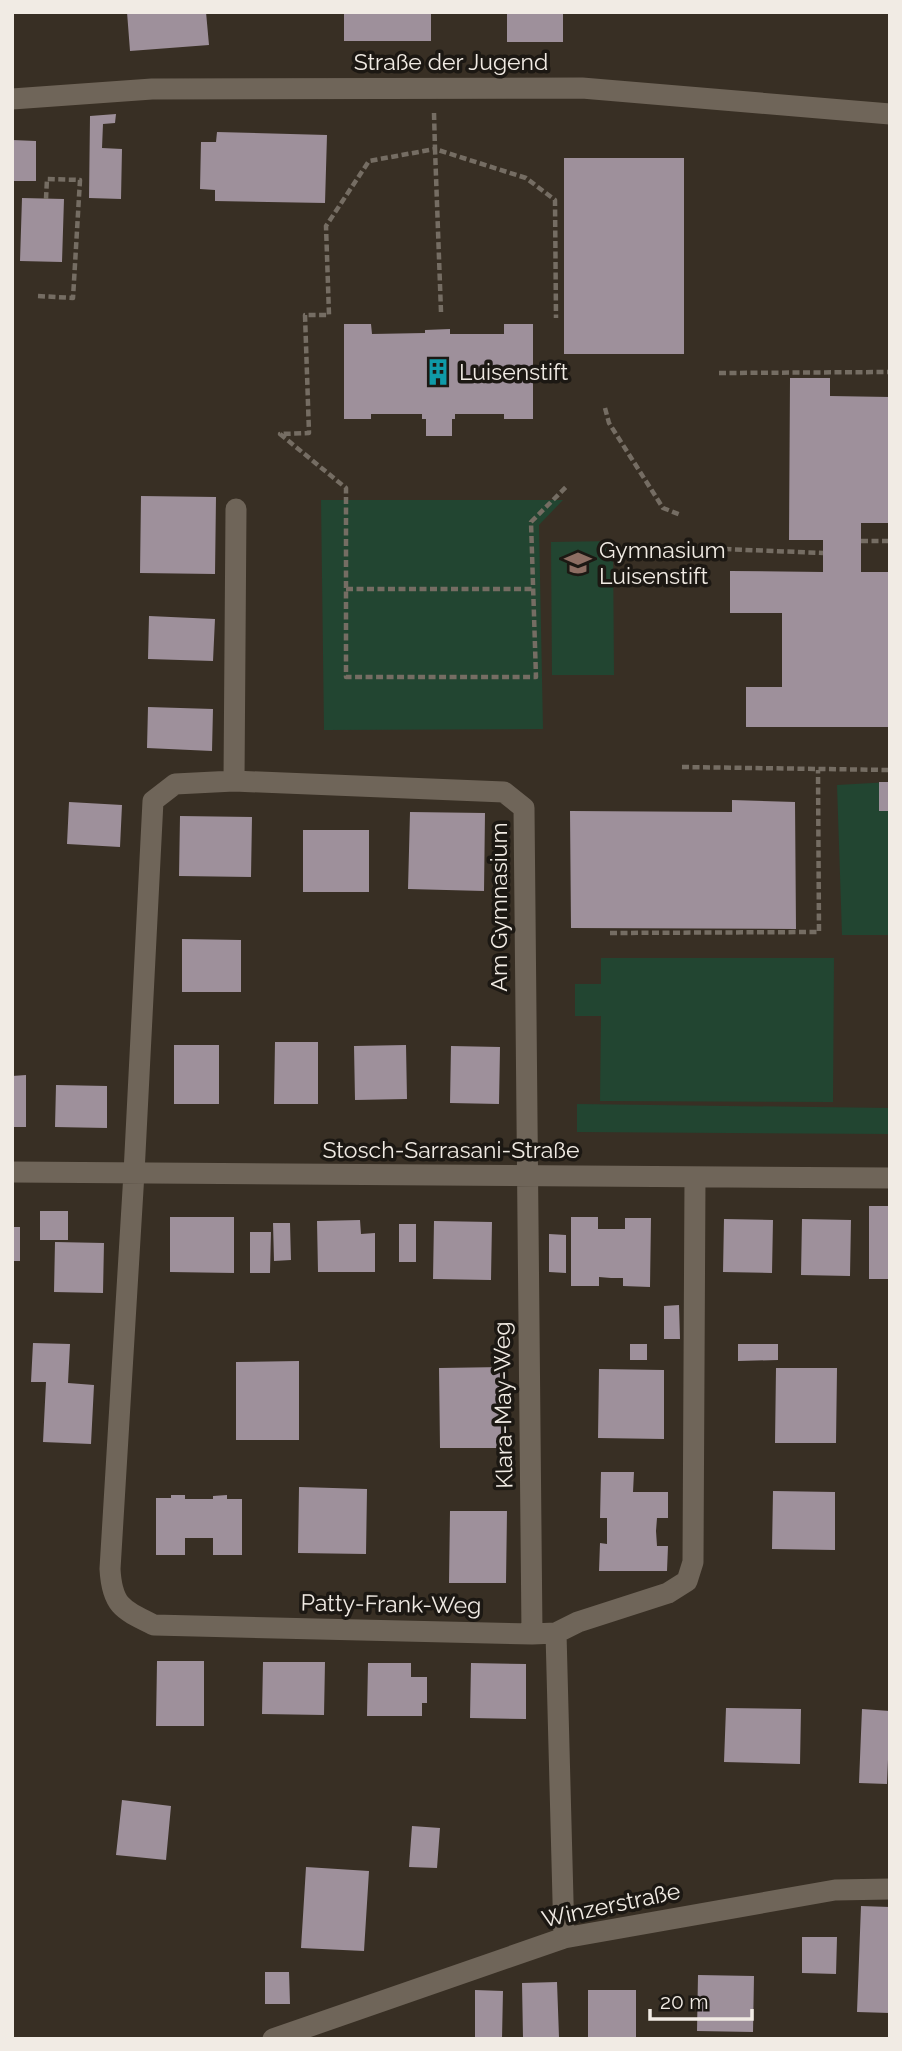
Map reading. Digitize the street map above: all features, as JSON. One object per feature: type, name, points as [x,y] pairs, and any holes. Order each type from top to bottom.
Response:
[{"type":"street","name":"Straße der Jugend","points":[[12,99],[152,89],[582,88],[890,114]]},
{"type":"street","points":[[234,781],[236,509]]},
{"type":"street","name":"Am Gymnasium","points":[[134,1173],[153,802],[175,785],[234,781],[504,792],[524,808],[526,1177]]},
{"type":"street","name":"Stosch-Sarrasani-Straße","points":[[12,1172],[890,1178]]},
{"type":"street","name":"Patty-Frank-Weg","points":[[134,1173],[110,1569],[111,1591],[126,1612],[154,1625],[531,1634],[556,1633],[578,1622],[668,1593],[687,1581],[693,1562],[695,1178]]},
{"type":"street","name":"Klara-May-Weg","points":[[526,1177],[531,1634]]},
{"type":"street","points":[[556,1633],[564,1938]]},
{"type":"street","name":"Winzerstraße","points":[[273,2039],[564,1938],[835,1890],[890,1889]]},
{"type":"path","points":[[433,88],[441,312]]},
{"type":"path","points":[[555,318],[555,200],[526,178],[435,149],[369,161],[326,226],[329,315],[305,315],[309,433],[280,434],[346,488],[346,677],[536,677],[531,522],[566,486]]},
{"type":"path","points":[[38,296],[74,298],[80,180],[47,179],[46,199]]},
{"type":"path","points":[[719,373],[890,372]]},
{"type":"path","points":[[605,408],[609,423],[663,508],[681,515]]},
{"type":"path","points":[[861,541],[890,541]]},
{"type":"path","points":[[672,547],[823,553]]},
{"type":"path","points":[[346,589],[533,589]]},
{"type":"path","points":[[682,767],[890,769]]},
{"type":"path","points":[[610,933],[819,932],[818,770]]},
{"type":"green space","points":[[321,500],[563,500],[539,525],[543,729],[324,730]]},
{"type":"green space","points":[[613,541],[614,675],[552,675],[551,542]]},
{"type":"green space","points":[[890,782],[890,935],[842,935],[837,785]]},
{"type":"green space","points":[[601,958],[834,958],[833,1102],[600,1101],[601,1016],[575,1016],[575,984],[601,984]]},
{"type":"green space","points":[[577,1104],[890,1108],[890,1134],[577,1132]]},
{"type":"building","points":[[127,12],[206,12],[209,45],[130,51]]},
{"type":"building","points":[[344,12],[431,12],[431,41],[344,41]]},
{"type":"building","points":[[507,12],[563,12],[563,42],[507,42]]},
{"type":"building","points":[[116,114],[115,123],[103,124],[102,148],[122,149],[121,199],[89,198],[90,116]]},
{"type":"building","points":[[217,132],[327,135],[325,203],[215,201],[215,190],[200,189],[201,142],[216,142]]},
{"type":"building","points":[[12,140],[36,141],[36,181],[12,181]]},
{"type":"building","points":[[564,158],[684,158],[684,354],[564,354]]},
{"type":"building","points":[[22,198],[64,199],[62,262],[20,261]]},
{"type":"building","name":"Luisenstift","points":[[344,324],[371,324],[372,334],[425,333],[425,330],[450,329],[450,334],[504,334],[504,324],[533,324],[533,419],[504,419],[504,414],[455,414],[455,419],[452,419],[452,436],[426,436],[426,419],[422,419],[422,414],[371,414],[371,419],[344,419]]},
{"type":"building","points":[[790,378],[830,378],[830,396],[890,397],[890,523],[861,523],[861,572],[890,572],[890,727],[746,727],[746,687],[782,687],[782,613],[730,613],[730,571],[823,572],[823,540],[789,540]]},
{"type":"building","points":[[141,496],[216,497],[215,574],[140,573]]},
{"type":"building","points":[[149,616],[215,619],[213,661],[148,659]]},
{"type":"building","points":[[148,707],[213,709],[212,751],[147,748]]},
{"type":"building","points":[[879,782],[890,782],[890,811],[879,811]]},
{"type":"building","points":[[732,800],[795,802],[796,929],[571,928],[570,811],[732,812]]},
{"type":"building","points":[[69,802],[122,805],[120,847],[67,844]]},
{"type":"building","points":[[410,812],[485,813],[484,891],[408,889]]},
{"type":"building","points":[[180,816],[252,817],[251,877],[179,876]]},
{"type":"building","points":[[303,830],[369,830],[369,892],[303,892]]},
{"type":"building","points":[[182,939],[241,940],[241,992],[182,992]]},
{"type":"building","points":[[275,1042],[318,1042],[318,1104],[274,1104]]},
{"type":"building","points":[[174,1045],[219,1045],[219,1104],[174,1104]]},
{"type":"building","points":[[406,1045],[407,1099],[355,1100],[354,1046]]},
{"type":"building","points":[[451,1046],[500,1047],[499,1104],[450,1103]]},
{"type":"building","points":[[26,1075],[26,1127],[12,1127],[12,1076]]},
{"type":"building","points":[[56,1085],[107,1086],[107,1128],[55,1127]]},
{"type":"building","points":[[869,1206],[890,1206],[890,1279],[869,1279]]},
{"type":"building","points":[[40,1211],[68,1211],[68,1240],[40,1240]]},
{"type":"building","points":[[170,1217],[234,1217],[234,1273],[170,1272]]},
{"type":"building","points":[[571,1217],[598,1217],[598,1229],[625,1229],[625,1218],[651,1218],[650,1287],[623,1286],[623,1278],[599,1277],[599,1286],[571,1286]]},
{"type":"building","points":[[724,1219],[773,1220],[772,1273],[723,1272]]},
{"type":"building","points":[[802,1219],[851,1220],[850,1276],[801,1275]]},
{"type":"building","points":[[360,1220],[361,1234],[375,1233],[375,1272],[318,1272],[317,1221]]},
{"type":"building","points":[[434,1221],[492,1222],[491,1280],[433,1279]]},
{"type":"building","points":[[273,1223],[290,1223],[291,1260],[274,1261]]},
{"type":"building","points":[[399,1224],[416,1224],[416,1262],[399,1262]]},
{"type":"building","points":[[12,1227],[20,1227],[20,1261],[12,1261]]},
{"type":"building","points":[[250,1232],[271,1232],[270,1273],[250,1273]]},
{"type":"building","points":[[549,1234],[566,1235],[566,1273],[549,1272]]},
{"type":"building","points":[[55,1242],[104,1243],[103,1293],[54,1292]]},
{"type":"building","points":[[679,1305],[680,1339],[664,1339],[664,1306]]},
{"type":"building","points":[[33,1343],[70,1344],[68,1383],[94,1385],[91,1444],[43,1442],[46,1382],[31,1382]]},
{"type":"building","points":[[630,1344],[647,1344],[647,1360],[630,1360]]},
{"type":"building","points":[[738,1344],[778,1344],[778,1360],[738,1361]]},
{"type":"building","points":[[299,1361],[299,1440],[236,1440],[236,1362]]},
{"type":"building","points":[[503,1367],[504,1448],[440,1448],[439,1368]]},
{"type":"building","points":[[776,1368],[837,1368],[836,1443],[775,1443]]},
{"type":"building","points":[[599,1369],[664,1370],[664,1439],[598,1438]]},
{"type":"building","points":[[601,1472],[634,1472],[633,1492],[668,1492],[668,1518],[657,1518],[656,1531],[657,1546],[668,1546],[667,1571],[599,1571],[600,1543],[607,1544],[607,1518],[600,1518]]},
{"type":"building","points":[[299,1487],[367,1489],[366,1554],[298,1553]]},
{"type":"building","points":[[773,1491],[835,1492],[835,1550],[772,1549]]},
{"type":"building","points":[[171,1495],[185,1495],[185,1499],[213,1499],[213,1496],[227,1495],[227,1499],[242,1499],[242,1555],[213,1555],[213,1538],[185,1538],[185,1555],[156,1555],[156,1498],[171,1498]]},
{"type":"building","points":[[450,1511],[507,1511],[506,1583],[449,1583]]},
{"type":"building","points":[[157,1661],[204,1661],[204,1726],[156,1726]]},
{"type":"building","points":[[263,1662],[325,1662],[324,1715],[262,1714]]},
{"type":"building","points":[[368,1663],[411,1663],[411,1677],[427,1677],[427,1703],[422,1703],[422,1716],[367,1716]]},
{"type":"building","points":[[471,1663],[526,1664],[526,1719],[470,1718]]},
{"type":"building","points":[[726,1708],[801,1709],[800,1764],[724,1762]]},
{"type":"building","points":[[862,1709],[890,1711],[887,1784],[859,1783]]},
{"type":"building","points":[[122,1800],[171,1806],[166,1860],[116,1855]]},
{"type":"building","points":[[412,1826],[440,1828],[437,1868],[409,1867]]},
{"type":"building","points":[[306,1867],[369,1871],[364,1951],[301,1948]]},
{"type":"building","points":[[861,1906],[890,1907],[890,2013],[857,2012]]},
{"type":"building","points":[[802,1937],[837,1937],[836,1974],[802,1973]]},
{"type":"building","points":[[265,1972],[289,1972],[290,2004],[265,2004]]},
{"type":"building","points":[[698,1975],[754,1976],[753,2032],[697,2031]]},
{"type":"building","points":[[557,1982],[559,2037],[523,2038],[522,1983]]},
{"type":"building","points":[[475,1990],[503,1991],[502,2039],[475,2039]]},
{"type":"building","points":[[588,1990],[636,1990],[636,2039],[588,2039]]},
{"type":"place","name":"Luisenstift","points":[[438,372]]},
{"type":"place","name":"Gymnasium Luisenstift","points":[[578,563]]}]
